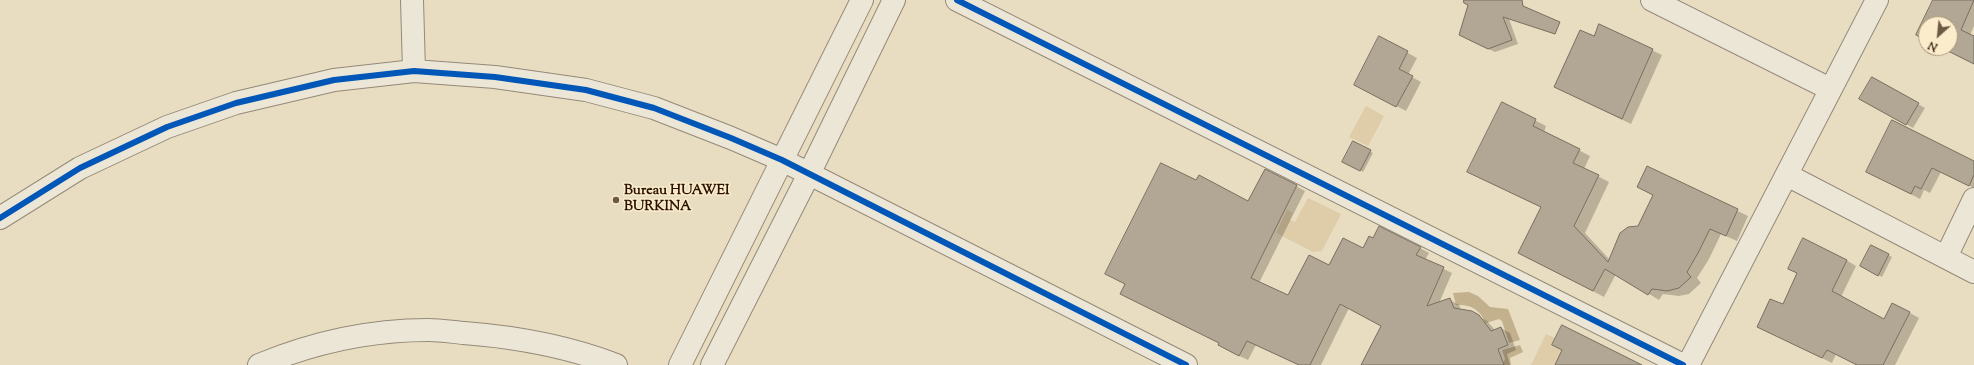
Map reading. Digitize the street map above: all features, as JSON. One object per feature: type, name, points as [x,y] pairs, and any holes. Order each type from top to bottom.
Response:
[{"type":"street","points":[[412,0],[414,71]]},
{"type":"street","points":[[680,365],[862,0]]},
{"type":"street","points":[[712,365],[809,174],[894,0]]},
{"type":"street","points":[[957,0],[1683,365]]},
{"type":"street","points":[[1652,0],[1830,89]]},
{"type":"street","points":[[1688,365],[1876,0]]},
{"type":"street","points":[[0,218],[80,168],[167,127],[236,103],[334,80],[414,71],[495,77],[586,90],[654,108],[731,138],[782,160],[1186,365]]},
{"type":"street","points":[[1787,175],[1974,272]]},
{"type":"street","points":[[1946,257],[1974,199]]},
{"type":"street","points":[[260,365],[309,347],[364,335],[428,330],[510,337],[598,358],[616,365]]},
{"type":"shaded area","points":[[1366,106],[1384,116],[1368,146],[1349,137]]},
{"type":"shaded area","points":[[1308,198],[1341,214],[1322,251],[1313,252],[1276,233],[1287,210],[1293,213],[1290,220],[1295,222]]},
{"type":"shaded area","points":[[1469,292],[1478,296],[1490,307],[1508,309],[1520,340],[1509,343],[1502,321],[1499,319],[1486,323],[1474,308],[1466,305],[1456,305],[1453,293]]},
{"type":"shaded area","points":[[1546,334],[1555,338],[1552,345],[1562,350],[1555,365],[1531,365]]},
{"type":"shaded area","points":[[1520,345],[1523,352],[1510,358],[1511,365],[1502,365],[1505,359],[1502,350]]},
{"type":"building","points":[[1464,0],[1522,0],[1523,6],[1560,22],[1555,34],[1503,17],[1512,40],[1488,49],[1459,35],[1468,5],[1464,3]]},
{"type":"building","points":[[1933,0],[1974,0],[1961,30],[1974,36],[1974,64],[1958,56],[1958,16],[1925,16]]},
{"type":"building","points":[[1599,24],[1653,49],[1622,119],[1554,87],[1580,30],[1594,36]]},
{"type":"building","points":[[1379,36],[1408,51],[1399,69],[1413,76],[1396,107],[1354,85]]},
{"type":"building","points":[[1872,77],[1919,103],[1906,125],[1859,99]]},
{"type":"building","points":[[1502,102],[1536,119],[1533,126],[1580,149],[1573,163],[1599,175],[1574,226],[1608,262],[1620,233],[1628,227],[1638,226],[1653,195],[1637,187],[1647,166],[1738,209],[1726,236],[1710,229],[1687,272],[1691,277],[1679,288],[1667,291],[1652,289],[1648,295],[1605,269],[1593,291],[1518,253],[1541,207],[1467,172]]},
{"type":"building","points":[[1892,120],[1974,161],[1974,175],[1969,186],[1932,168],[1921,189],[1915,186],[1911,194],[1866,172]]},
{"type":"building","points":[[1353,141],[1371,150],[1360,171],[1342,162]]},
{"type":"building","points":[[1161,163],[1196,180],[1199,175],[1248,201],[1265,169],[1297,185],[1251,278],[1288,295],[1309,255],[1329,265],[1343,238],[1363,248],[1369,236],[1373,238],[1379,226],[1421,247],[1416,255],[1444,267],[1427,306],[1450,298],[1454,308],[1472,311],[1479,315],[1491,331],[1501,327],[1508,345],[1498,349],[1504,365],[1361,365],[1381,326],[1340,304],[1310,365],[1299,365],[1247,341],[1239,356],[1218,345],[1219,343],[1120,294],[1125,284],[1105,274]]},
{"type":"building","points":[[1803,238],[1847,260],[1832,291],[1884,319],[1892,303],[1910,312],[1883,365],[1857,365],[1827,350],[1822,358],[1757,327],[1770,299],[1783,304],[1797,273],[1788,269]]},
{"type":"building","points":[[1871,245],[1889,254],[1878,276],[1860,266]]},
{"type":"building","points":[[1562,325],[1642,365],[1555,365],[1562,350],[1552,345]]},
{"type":"cycle path","points":[[957,0],[1683,365]]},
{"type":"cycle path","points":[[0,218],[80,168],[167,127],[236,103],[334,80],[414,71],[495,77],[586,90],[654,108],[731,138],[782,160],[1186,365]]},
{"type":"place","name":"Bureau HUAWEI BURKINA","points":[[616,200]]}]
